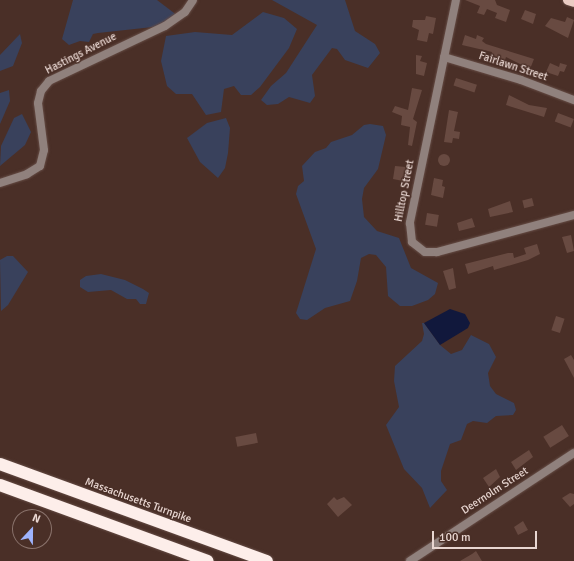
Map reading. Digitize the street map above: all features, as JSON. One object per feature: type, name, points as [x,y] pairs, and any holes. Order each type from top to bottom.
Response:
[{"type":"highway","name":"Massachusetts Turnpike","points":[[0,464],[267,561]]},
{"type":"highway","points":[[0,485],[208,561]]},
{"type":"main road","points":[[568,0],[574,2]]},
{"type":"street","name":"Hastings Avenue","points":[[0,183],[28,174],[40,166],[44,150],[38,103],[41,91],[49,81],[165,26],[185,12],[193,0]]},
{"type":"street","name":"Hilltop Street","points":[[456,0],[410,223],[410,237],[415,246],[425,252],[436,252],[574,215]]},
{"type":"street","name":"Fairlawn Street","points":[[444,57],[521,80],[574,100]]},
{"type":"street","name":"Deernolm Street","points":[[410,561],[574,453]]},
{"type":"shaded area","points":[[73,0],[157,0],[178,16],[162,26],[93,34],[89,42],[80,41],[69,45],[62,39]]},
{"type":"shaded area","points":[[272,0],[345,0],[355,31],[375,44],[380,53],[368,68],[345,60],[337,49],[332,48],[312,75],[315,96],[310,103],[289,97],[278,104],[267,105],[261,100],[271,86],[286,73],[317,25]]},
{"type":"shaded area","points":[[263,12],[284,18],[297,29],[289,48],[260,87],[251,95],[241,95],[234,86],[224,89],[221,112],[206,115],[192,94],[176,94],[167,86],[161,61],[166,36],[195,32],[232,35]]},
{"type":"shaded area","points":[[20,34],[22,43],[13,66],[0,71],[0,55]]},
{"type":"shaded area","points":[[9,90],[10,101],[0,124],[0,93]]},
{"type":"shaded area","points":[[22,114],[31,132],[25,145],[0,166],[1,146],[14,118]]},
{"type":"shaded area","points":[[226,118],[230,128],[228,153],[225,168],[218,178],[200,162],[187,138],[207,123]]},
{"type":"shaded area","points":[[370,124],[383,126],[386,135],[378,169],[364,188],[362,199],[364,217],[377,231],[399,238],[411,268],[438,283],[435,294],[428,300],[412,306],[400,306],[388,296],[386,267],[376,255],[369,254],[361,258],[357,281],[350,301],[325,308],[307,320],[300,319],[296,313],[316,249],[296,194],[298,186],[304,181],[302,166],[315,152],[326,148],[331,142],[352,135],[364,125]]},
{"type":"shaded area","points":[[7,256],[13,256],[28,272],[8,305],[1,311],[0,260]]},
{"type":"shaded area","points":[[101,274],[125,280],[149,293],[146,304],[140,304],[136,299],[127,299],[111,290],[88,292],[80,287],[80,280],[86,276]]},
{"type":"shaded area","points":[[450,309],[465,314],[470,323],[468,328],[440,345],[424,323]]},
{"type":"shaded area","points":[[422,323],[424,323],[440,345],[451,354],[462,350],[471,335],[489,344],[496,357],[488,373],[490,386],[496,394],[514,403],[516,410],[513,415],[496,416],[487,423],[473,421],[467,424],[461,440],[450,444],[441,471],[441,481],[447,490],[430,508],[422,488],[404,469],[386,425],[399,407],[394,381],[395,366],[422,341],[424,334]]},
{"type":"building","points":[[465,0],[495,0],[497,5],[510,10],[506,22],[495,18],[497,13],[487,9],[484,15],[477,13],[480,6]]},
{"type":"building","points":[[525,10],[536,14],[533,24],[521,19]]},
{"type":"building","points":[[426,16],[436,18],[433,34],[429,33],[427,42],[417,40],[419,30],[412,27],[413,20],[425,20]]},
{"type":"building","points":[[567,17],[574,20],[568,38],[545,26],[551,18],[565,22]]},
{"type":"building","points":[[465,35],[476,39],[477,35],[484,38],[482,41],[486,44],[534,59],[530,69],[506,57],[505,60],[491,55],[492,52],[462,45]]},
{"type":"building","points":[[416,55],[422,56],[420,61],[427,63],[424,76],[416,74]]},
{"type":"building","points":[[550,63],[559,67],[560,63],[567,65],[564,72],[560,71],[558,76],[546,72]]},
{"type":"building","points":[[456,78],[477,85],[474,92],[454,86]]},
{"type":"building","points":[[412,88],[422,90],[413,119],[417,122],[412,146],[408,145],[410,127],[401,125],[402,116],[392,112],[395,106],[408,110]]},
{"type":"building","points":[[509,95],[529,105],[547,108],[544,117],[506,105]]},
{"type":"building","points":[[449,110],[458,112],[454,131],[460,132],[459,139],[453,138],[452,143],[444,142]]},
{"type":"building","points":[[558,113],[574,119],[571,127],[555,121]]},
{"type":"building","points":[[444,154],[448,156],[450,160],[448,164],[444,166],[440,164],[438,160],[440,156]]},
{"type":"building","points":[[395,166],[406,167],[403,181],[393,179]]},
{"type":"building","points":[[434,178],[443,180],[442,186],[445,187],[443,198],[431,195]]},
{"type":"building","points":[[532,198],[534,206],[524,208],[522,200]]},
{"type":"building","points":[[510,201],[513,212],[490,217],[488,209]]},
{"type":"building","points":[[427,213],[439,215],[437,227],[425,225]]},
{"type":"building","points":[[472,218],[475,227],[459,231],[457,223]]},
{"type":"building","points":[[571,235],[574,251],[567,253],[562,237]]},
{"type":"building","points":[[537,244],[540,254],[528,260],[494,270],[493,266],[468,274],[465,264],[508,253],[513,253],[514,258],[526,254],[524,248]]},
{"type":"building","points":[[453,268],[456,288],[449,290],[443,271]]},
{"type":"building","points":[[556,316],[565,319],[560,333],[551,330]]},
{"type":"building","points":[[571,355],[574,360],[574,378],[564,359]]},
{"type":"building","points":[[562,425],[569,436],[550,448],[543,437]]},
{"type":"building","points":[[256,433],[258,443],[237,447],[235,437]]},
{"type":"building","points":[[529,450],[533,457],[516,470],[511,462]]},
{"type":"building","points":[[496,469],[500,477],[489,487],[483,478]]},
{"type":"building","points":[[570,493],[574,494],[574,504],[570,507],[562,498]]},
{"type":"building","points":[[334,497],[337,500],[344,497],[352,505],[338,517],[327,504]]},
{"type":"building","points":[[523,521],[528,530],[518,535],[514,527]]},
{"type":"building","points":[[476,551],[482,561],[460,561],[472,554]]}]
